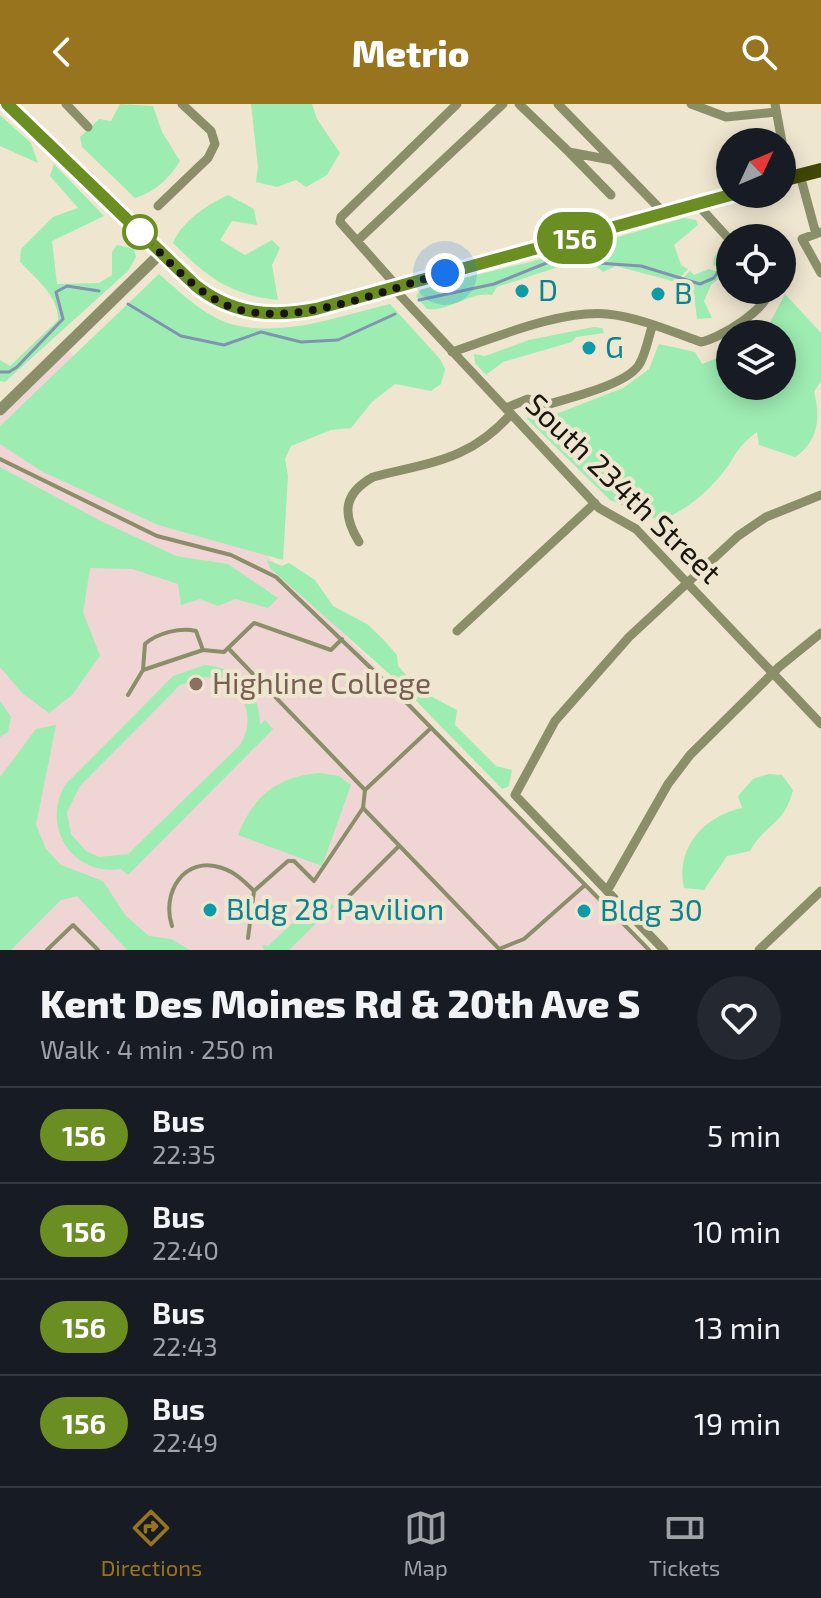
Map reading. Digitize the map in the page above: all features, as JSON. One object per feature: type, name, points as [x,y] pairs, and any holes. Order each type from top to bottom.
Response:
[{"type":"main road","points":[[7,104],[161,253],[212,297],[229,307],[256,313],[301,312],[716,199]]},
{"type":"main road","points":[[796,176],[821,170]]},
{"type":"street","points":[[66,104],[88,127]]},
{"type":"street","points":[[158,206],[207,159],[215,144],[211,131],[182,104]]},
{"type":"street","name":"South 234th Street","points":[[457,104],[340,220],[452,352],[595,503],[636,529],[821,724]]},
{"type":"street","points":[[357,241],[503,104]]},
{"type":"street","points":[[519,104],[611,195]]},
{"type":"street","points":[[558,104],[664,213]]},
{"type":"street","points":[[691,104],[726,117],[776,108],[780,128]]},
{"type":"street","points":[[569,152],[613,161]]},
{"type":"street","points":[[796,190],[818,233],[802,239],[821,273]]},
{"type":"street","points":[[697,204],[716,225]]},
{"type":"street","points":[[0,410],[161,253]]},
{"type":"street","points":[[452,352],[511,332],[582,315],[622,316],[701,342],[711,341],[763,304]]},
{"type":"street","points":[[359,542],[346,512],[351,494],[359,485],[373,477],[467,452],[492,434],[509,411],[528,399],[543,406],[634,372],[641,362],[652,327]]},
{"type":"street","points":[[664,950],[515,795],[540,745],[572,699],[629,637],[754,524],[821,495]]},
{"type":"street","points":[[457,631],[595,503]]},
{"type":"street","points":[[607,891],[678,769],[772,673],[821,633]]},
{"type":"street","points":[[759,950],[821,891]]},
{"type":"lane","points":[[0,459],[157,536],[231,555],[257,566],[295,593],[649,950]]},
{"type":"lane","points":[[143,670],[203,650],[224,652],[259,622],[331,650],[342,639]]},
{"type":"lane","points":[[128,695],[143,670],[145,644],[150,639],[186,628],[196,631],[203,650]]},
{"type":"lane","points":[[228,648],[365,790]]},
{"type":"lane","points":[[248,938],[254,891],[288,861],[294,861],[314,881],[363,808],[365,790],[431,728]]},
{"type":"lane","points":[[363,808],[499,949],[524,939],[585,885]]},
{"type":"lane","points":[[337,908],[399,846]]},
{"type":"lane","points":[[172,926],[167,912],[169,893],[173,883],[187,872],[209,866],[223,868],[254,891]]},
{"type":"lane","points":[[47,950],[73,925],[98,950]]},
{"type":"shaded area","name":"Highline College","points":[[69,351],[650,950],[0,950],[0,418]]},
{"type":"green space","points":[[120,104],[153,106],[162,132],[180,161],[161,184],[135,198],[82,147],[80,137],[99,119],[111,121]]},
{"type":"green space","points":[[251,104],[312,104],[317,119],[340,153],[327,175],[306,187],[296,180],[277,187],[256,182],[258,167]]},
{"type":"green space","points":[[0,115],[31,143],[38,163],[0,146]]},
{"type":"green space","points":[[54,164],[104,216],[52,241],[57,284],[99,283],[112,275],[112,252],[117,245],[134,249],[136,257],[128,271],[5,382],[0,381],[0,360],[10,366],[58,320],[51,296],[20,262],[21,249],[53,217],[78,208],[50,176]]},
{"type":"green space","points":[[228,195],[254,209],[257,225],[232,221],[220,240],[245,255],[272,240],[280,248],[272,265],[278,300],[246,294],[220,282],[173,243],[196,214]]},
{"type":"green space","points":[[684,218],[696,220],[698,225],[674,245],[681,265],[688,269],[676,282],[616,266],[603,272],[595,265],[555,268],[497,287],[492,295],[476,296],[444,308],[427,309],[416,296],[422,288],[530,262]]},
{"type":"green space","points":[[709,269],[716,271],[716,281],[704,301],[712,318],[697,319],[694,294],[677,289],[678,283],[690,271],[694,275]]},
{"type":"green space","points":[[159,274],[211,315],[251,328],[311,324],[390,304],[440,359],[445,369],[441,384],[431,391],[395,384],[372,402],[351,428],[331,430],[291,446],[285,459],[288,476],[283,560],[158,525],[41,471],[0,444],[0,426]]},
{"type":"green space","points":[[780,304],[794,304],[821,333],[821,381],[814,392],[817,420],[813,437],[795,457],[759,445],[757,432],[740,448],[708,490],[661,521],[610,500],[527,419],[529,408],[556,414],[623,388],[649,369],[659,344],[695,352],[702,364],[716,358],[716,400],[796,400],[796,320],[771,320]]},
{"type":"green space","points":[[602,328],[604,333],[576,337],[572,342],[503,362],[486,375],[475,363],[474,354],[485,356],[529,340]]},
{"type":"green space","points":[[0,467],[101,521],[176,556],[228,564],[278,598],[268,608],[235,599],[218,606],[200,599],[181,605],[178,584],[132,569],[90,568],[83,612],[100,656],[72,695],[49,713],[22,693],[0,667]]},
{"type":"green space","points":[[267,560],[282,566],[289,563],[315,580],[333,606],[367,624],[382,638],[397,655],[398,666],[421,691],[457,710],[455,725],[496,766],[512,770],[509,786],[502,789],[394,678],[270,568]]},
{"type":"green space","points":[[205,665],[228,671],[245,683],[251,692],[260,725],[265,720],[273,729],[128,875],[121,869],[88,865],[75,857],[59,832],[59,801],[65,785],[173,676]],"holes":[[[205,677],[217,680],[236,692],[247,711],[245,733],[240,745],[128,854],[99,857],[86,851],[71,834],[67,812],[80,786],[180,685]]]},
{"type":"green space","points":[[0,701],[11,717],[8,732],[0,737]]},
{"type":"green space","points":[[56,725],[36,825],[46,849],[61,865],[103,881],[126,916],[149,936],[171,939],[190,950],[127,950],[77,896],[61,900],[11,950],[0,950],[0,777],[36,729]]},
{"type":"green space","points":[[320,773],[339,776],[351,785],[322,866],[238,835],[251,809],[269,790],[292,778]]},
{"type":"green space","points":[[768,774],[782,775],[793,790],[785,811],[750,851],[727,856],[704,890],[684,888],[684,860],[695,836],[716,818],[742,808],[738,796],[753,779]]},
{"type":"green space","points":[[322,895],[334,906],[289,950],[264,950],[262,945],[268,946]]},
{"type":"waterway","points":[[419,300],[494,284],[554,260],[641,266],[700,284],[716,275]]},
{"type":"waterway","points":[[0,372],[9,372],[17,367],[63,319],[56,292],[67,286],[99,291]]},
{"type":"waterway","points":[[128,304],[181,336],[224,345],[261,332],[301,342],[338,340],[395,314]]},
{"type":"bus line","name":"156","points":[[7,104],[195,285],[229,307],[247,312],[282,314],[316,309],[716,199]]},
{"type":"place","name":"D","points":[[522,291]]},
{"type":"place","name":"B","points":[[658,294]]},
{"type":"place","name":"G","points":[[589,348]]},
{"type":"place","name":"Highline College","points":[[196,684]]},
{"type":"place","name":"Bldg 28 Pavilion","points":[[210,910]]},
{"type":"place","name":"Bldg 30","points":[[584,911]]},
{"type":"route","points":[[140,232],[203,292],[229,307],[247,312],[301,312],[445,273]]}]
